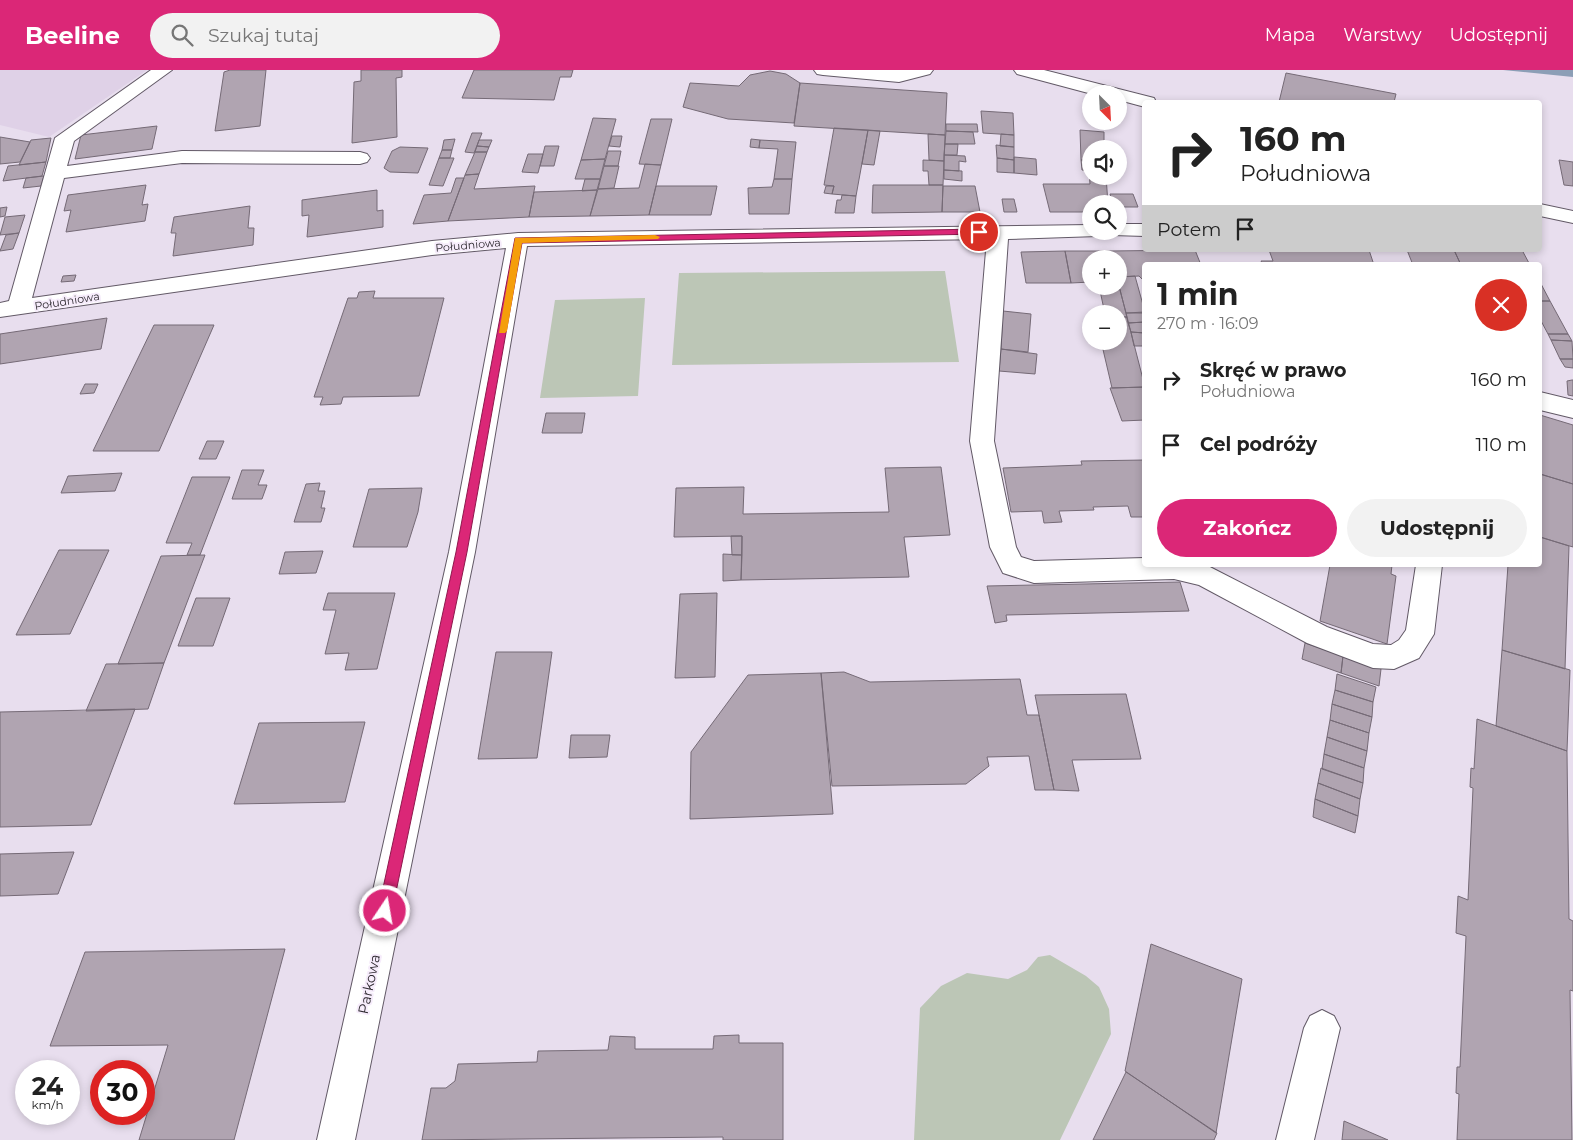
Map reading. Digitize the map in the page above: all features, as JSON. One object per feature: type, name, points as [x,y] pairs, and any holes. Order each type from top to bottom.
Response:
[{"type":"street","points":[[9,309],[65,138],[163,70]]},
{"type":"street","points":[[823,70],[899,77],[924,70]]},
{"type":"street","points":[[1023,70],[1082,89]]},
{"type":"street","points":[[1053,79],[1082,86]]},
{"type":"street","points":[[1128,97],[1142,101]]},
{"type":"street","points":[[1128,105],[1142,110]]},
{"type":"street","points":[[55,173],[182,157],[360,158]]},
{"type":"street","points":[[1542,194],[1573,200]]},
{"type":"street","points":[[1542,210],[1573,217]]},
{"type":"street","points":[[1127,230],[1142,230]]},
{"type":"street","name":"Południowa","points":[[9,309],[423,249],[518,240],[1082,231]]},
{"type":"street","points":[[998,232],[982,441],[1002,547],[1012,565],[1034,572],[1174,568],[1206,576],[1317,635],[1373,656],[1394,657],[1409,650],[1420,634],[1429,567]]},
{"type":"street","name":"Parkowa","points":[[336,1140],[462,552],[518,240]]},
{"type":"street","points":[[1542,401],[1573,409]]},
{"type":"street","points":[[1295,1140],[1322,1028]]},
{"type":"shaded area","points":[[0,70],[147,70],[49,137],[0,125]]},
{"type":"green space","points":[[945,271],[959,362],[672,365],[679,273]]},
{"type":"green space","points":[[645,298],[638,396],[540,398],[555,300]]},
{"type":"green space","points":[[1050,955],[1086,976],[1099,987],[1109,1009],[1111,1034],[1060,1140],[914,1140],[920,1008],[941,986],[967,973],[1008,979],[1027,970],[1038,957]]},
{"type":"water","points":[[1503,70],[1573,70],[1573,77]]},
{"type":"building","points":[[230,70],[266,70],[260,126],[215,131],[224,72]]},
{"type":"building","points":[[361,70],[402,70],[402,77],[396,78],[397,137],[352,143],[354,82],[361,81]]},
{"type":"building","points":[[474,70],[573,70],[571,77],[560,77],[554,100],[462,98]]},
{"type":"building","points":[[770,71],[786,74],[800,83],[794,123],[728,119],[683,107],[690,83],[739,86],[750,75]]},
{"type":"building","points":[[1286,73],[1396,94],[1394,100],[1279,100]]},
{"type":"building","points":[[800,83],[947,93],[945,135],[794,126]]},
{"type":"building","points":[[981,111],[1013,113],[1014,135],[983,133]]},
{"type":"building","points":[[593,118],[616,119],[605,159],[581,160]]},
{"type":"building","points":[[651,119],[672,119],[661,165],[639,164]]},
{"type":"building","points":[[946,124],[977,124],[978,132],[946,131]]},
{"type":"building","points":[[157,126],[152,149],[75,159],[81,135]]},
{"type":"building","points":[[834,128],[868,130],[856,196],[832,194],[834,186],[824,185]]},
{"type":"building","points":[[868,130],[880,131],[874,165],[862,164]]},
{"type":"building","points":[[1080,130],[1104,132],[1104,140],[1082,140],[1081,160]]},
{"type":"building","points":[[946,131],[973,132],[975,144],[945,144]]},
{"type":"building","points":[[472,133],[482,133],[474,153],[465,152]]},
{"type":"building","points":[[928,134],[945,135],[944,161],[929,160]]},
{"type":"building","points":[[1001,134],[1014,135],[1014,147],[1000,146]]},
{"type":"building","points":[[612,136],[622,136],[620,147],[609,146]]},
{"type":"building","points":[[0,137],[30,142],[20,162],[0,164]]},
{"type":"building","points":[[51,138],[46,162],[19,165],[31,140]]},
{"type":"building","points":[[455,139],[452,150],[442,150],[444,140]]},
{"type":"building","points":[[751,139],[760,140],[759,148],[750,147]]},
{"type":"building","points":[[479,140],[492,140],[489,147],[477,146]]},
{"type":"building","points":[[760,140],[796,142],[792,179],[774,179],[778,149],[759,148]]},
{"type":"building","points":[[945,144],[958,144],[957,155],[944,155]]},
{"type":"building","points":[[996,145],[1014,147],[1014,160],[997,158]]},
{"type":"building","points":[[477,146],[489,147],[487,152],[475,152]]},
{"type":"building","points":[[545,146],[559,146],[554,166],[540,166]]},
{"type":"building","points":[[400,147],[428,148],[418,173],[390,172],[384,168],[392,151]]},
{"type":"building","points":[[442,150],[452,150],[450,158],[439,158]]},
{"type":"building","points":[[608,151],[621,151],[618,166],[604,166]]},
{"type":"building","points":[[475,152],[487,152],[479,174],[465,175]]},
{"type":"building","points":[[528,154],[543,154],[538,173],[522,172]]},
{"type":"building","points":[[944,155],[965,156],[966,162],[959,161],[959,171],[944,170]]},
{"type":"building","points":[[1014,157],[1036,159],[1037,175],[1014,173]]},
{"type":"building","points":[[439,158],[454,158],[443,186],[429,185]]},
{"type":"building","points":[[997,158],[1014,160],[1014,173],[997,172]]},
{"type":"building","points":[[605,159],[600,179],[575,179],[581,160]]},
{"type":"building","points":[[923,160],[944,161],[943,185],[929,185],[928,171],[923,171]]},
{"type":"building","points":[[1559,160],[1573,162],[1573,186],[1564,185]]},
{"type":"building","points":[[46,162],[42,176],[3,181],[8,166]]},
{"type":"building","points":[[645,164],[661,165],[649,215],[590,216],[598,189],[639,188]]},
{"type":"building","points":[[604,166],[619,166],[614,188],[598,189]]},
{"type":"building","points":[[944,170],[962,171],[962,181],[944,179]]},
{"type":"building","points":[[479,174],[474,189],[535,186],[529,217],[448,221],[465,175]]},
{"type":"building","points":[[44,176],[41,186],[23,188],[26,178]]},
{"type":"building","points":[[456,178],[464,178],[448,221],[413,224],[424,195],[451,193]]},
{"type":"building","points":[[585,179],[600,179],[597,190],[582,191]]},
{"type":"building","points":[[774,179],[792,179],[789,214],[749,214],[748,188],[772,187]]},
{"type":"building","points":[[1043,184],[1107,185],[1107,195],[1082,195],[1082,212],[1050,212]]},
{"type":"building","points":[[146,185],[142,205],[148,204],[145,221],[66,232],[71,210],[64,211],[68,195]]},
{"type":"building","points":[[873,185],[943,185],[942,212],[872,213]]},
{"type":"building","points":[[656,186],[717,186],[711,215],[649,215]]},
{"type":"building","points":[[826,186],[834,186],[832,194],[824,193]]},
{"type":"building","points":[[943,186],[975,186],[980,212],[942,212]]},
{"type":"building","points":[[377,190],[377,211],[383,210],[383,227],[307,237],[309,215],[302,216],[302,200]]},
{"type":"building","points":[[597,190],[590,216],[529,217],[534,192]]},
{"type":"building","points":[[1133,194],[1138,207],[1127,207],[1127,195],[1110,195]]},
{"type":"building","points":[[842,195],[856,196],[854,213],[835,213],[837,200],[841,200]]},
{"type":"building","points":[[1002,199],[1014,199],[1017,212],[1004,212]]},
{"type":"building","points":[[250,206],[248,228],[254,228],[253,245],[173,256],[176,233],[171,233],[174,217]]},
{"type":"building","points":[[7,207],[5,216],[0,217],[0,208]]},
{"type":"building","points":[[25,215],[19,233],[0,235],[5,217]]},
{"type":"building","points":[[19,233],[13,249],[0,251],[6,235]]},
{"type":"building","points":[[1065,251],[1071,283],[1026,283],[1021,252]]},
{"type":"building","points":[[1065,251],[1082,251],[1082,282],[1071,283]]},
{"type":"building","points":[[1127,251],[1196,252],[1200,262],[1142,262],[1142,279],[1139,276],[1127,277]]},
{"type":"building","points":[[1270,252],[1370,252],[1373,262],[1261,261],[1273,261]]},
{"type":"building","points":[[1408,252],[1455,252],[1460,262],[1412,262]]},
{"type":"building","points":[[1455,252],[1523,252],[1528,262],[1460,262]]},
{"type":"building","points":[[76,275],[74,281],[61,282],[63,276]]},
{"type":"building","points":[[1127,276],[1135,276],[1142,302],[1142,313],[1127,313],[1127,305],[1124,305],[1121,295],[1127,295]]},
{"type":"building","points":[[1542,286],[1550,301],[1542,301]]},
{"type":"building","points":[[375,291],[373,298],[444,298],[419,396],[343,397],[341,404],[320,405],[323,397],[314,397],[348,298],[357,298],[359,292]]},
{"type":"building","points":[[1101,295],[1121,295],[1124,305],[1103,305]]},
{"type":"building","points":[[1542,301],[1550,301],[1568,334],[1548,334],[1542,323]]},
{"type":"building","points":[[1003,311],[1031,314],[1028,352],[1001,349]]},
{"type":"building","points":[[1142,312],[1142,322],[1128,323],[1127,313]]},
{"type":"building","points":[[1127,317],[1142,375],[1142,387],[1112,388],[1103,350],[1127,350]]},
{"type":"building","points":[[107,318],[101,349],[0,364],[0,334]]},
{"type":"building","points":[[1142,322],[1142,333],[1131,332],[1128,323]]},
{"type":"building","points":[[154,325],[214,325],[159,451],[93,451]]},
{"type":"building","points":[[1131,332],[1142,333],[1142,346],[1134,346]]},
{"type":"building","points":[[1548,334],[1568,334],[1572,341],[1551,340]]},
{"type":"building","points":[[1551,340],[1572,341],[1573,359],[1560,359]]},
{"type":"building","points":[[1001,349],[1037,354],[1035,374],[999,371]]},
{"type":"building","points":[[1560,359],[1573,359],[1573,368],[1565,367]]},
{"type":"building","points":[[1573,380],[1573,396],[1568,395],[1567,381]]},
{"type":"building","points":[[85,384],[98,384],[94,393],[80,394]]},
{"type":"building","points":[[1142,387],[1142,420],[1122,421],[1110,388]]},
{"type":"building","points":[[546,413],[585,413],[582,433],[542,433]]},
{"type":"building","points":[[1542,416],[1573,425],[1573,484],[1542,475]]},
{"type":"building","points":[[207,441],[224,441],[216,459],[199,459]]},
{"type":"building","points":[[1142,460],[1142,517],[1131,517],[1128,506],[1093,507],[1094,510],[1059,511],[1062,522],[1044,523],[1042,511],[1011,512],[1003,468],[1082,465],[1081,461]]},
{"type":"building","points":[[941,467],[950,535],[904,537],[909,577],[741,580],[742,536],[674,537],[676,488],[744,487],[743,514],[889,512],[885,468]]},
{"type":"building","points":[[242,470],[264,470],[258,485],[267,485],[262,499],[232,499]]},
{"type":"building","points":[[122,473],[115,491],[61,493],[68,476]]},
{"type":"building","points":[[1542,475],[1573,484],[1573,547],[1542,538]]},
{"type":"building","points":[[192,477],[230,477],[200,555],[187,555],[192,543],[166,543]]},
{"type":"building","points":[[320,483],[318,491],[325,491],[321,508],[325,508],[321,522],[294,522],[306,484]]},
{"type":"building","points":[[422,488],[418,512],[407,547],[353,547],[369,489]]},
{"type":"building","points":[[731,536],[742,536],[742,555],[732,555]]},
{"type":"building","points":[[1542,538],[1569,546],[1565,669],[1502,650],[1508,567],[1542,567]]},
{"type":"building","points":[[59,550],[109,550],[70,634],[16,635]]},
{"type":"building","points":[[323,551],[316,573],[279,574],[285,552]]},
{"type":"building","points":[[723,554],[742,555],[741,580],[723,581]]},
{"type":"building","points":[[205,555],[164,663],[118,664],[161,556]]},
{"type":"building","points":[[1330,567],[1392,567],[1391,574],[1396,576],[1387,644],[1320,621]]},
{"type":"building","points":[[1180,582],[1189,611],[1006,615],[1007,621],[995,623],[987,586]]},
{"type":"building","points":[[328,593],[395,593],[377,669],[345,670],[349,653],[325,654],[336,610],[323,610]]},
{"type":"building","points":[[717,593],[715,677],[675,678],[680,594]]},
{"type":"building","points":[[196,598],[230,598],[213,646],[178,646]]},
{"type":"building","points":[[1305,643],[1343,656],[1341,673],[1302,659]]},
{"type":"building","points":[[1502,650],[1570,670],[1567,751],[1496,726]]},
{"type":"building","points":[[496,652],[552,652],[537,758],[478,759]]},
{"type":"building","points":[[1343,656],[1381,669],[1379,686],[1341,673]]},
{"type":"building","points":[[164,663],[148,709],[86,711],[106,664]]},
{"type":"building","points":[[844,672],[870,682],[1020,679],[1027,715],[1039,715],[1054,790],[1035,790],[1029,756],[987,757],[989,766],[966,784],[832,786],[821,673]]},
{"type":"building","points":[[821,673],[833,814],[690,819],[691,752],[748,675]]},
{"type":"building","points":[[1337,674],[1376,687],[1373,702],[1335,690]]},
{"type":"building","points":[[1335,690],[1373,702],[1372,717],[1332,704]]},
{"type":"building","points":[[1126,694],[1141,759],[1072,760],[1079,791],[1054,790],[1035,695]]},
{"type":"building","points":[[1332,704],[1372,717],[1369,733],[1330,720]]},
{"type":"building","points":[[135,709],[91,825],[0,827],[0,712]]},
{"type":"building","points":[[1477,719],[1567,751],[1569,919],[1573,921],[1573,991],[1570,990],[1572,1140],[1457,1140],[1459,1094],[1456,1093],[1457,1067],[1460,1067],[1466,936],[1456,933],[1458,896],[1468,900],[1473,788],[1470,787],[1471,768],[1474,769]]},
{"type":"building","points":[[1330,720],[1369,733],[1367,751],[1327,737]]},
{"type":"building","points":[[365,722],[345,802],[234,804],[259,723]]},
{"type":"building","points":[[571,735],[610,735],[607,757],[569,758]]},
{"type":"building","points":[[1327,737],[1367,751],[1364,768],[1324,754]]},
{"type":"building","points":[[1324,754],[1364,768],[1363,783],[1322,769]]},
{"type":"building","points":[[1321,768],[1363,783],[1360,799],[1318,783]]},
{"type":"building","points":[[1318,783],[1360,799],[1358,816],[1315,799]]},
{"type":"building","points":[[1315,799],[1358,816],[1355,833],[1313,817]]},
{"type":"building","points":[[74,852],[58,894],[0,896],[0,854]]},
{"type":"building","points":[[1151,944],[1242,979],[1216,1133],[1125,1071]]},
{"type":"building","points":[[285,949],[234,1140],[139,1140],[144,1125],[155,1125],[155,1088],[168,1045],[50,1046],[85,952]]},
{"type":"building","points":[[739,1035],[739,1043],[783,1043],[783,1140],[723,1140],[723,1137],[422,1140],[431,1088],[446,1088],[455,1081],[458,1064],[537,1062],[538,1051],[608,1050],[610,1036],[635,1037],[635,1049],[713,1049],[714,1036]]},
{"type":"building","points":[[1126,1072],[1217,1133],[1214,1140],[1093,1140]]},
{"type":"building","points":[[1344,1121],[1388,1140],[1342,1140]]},
{"type":"slow traffic","points":[[502,331],[518,240],[655,237]]},
{"type":"route","points":[[385,911],[462,552],[518,240],[979,232]]}]
